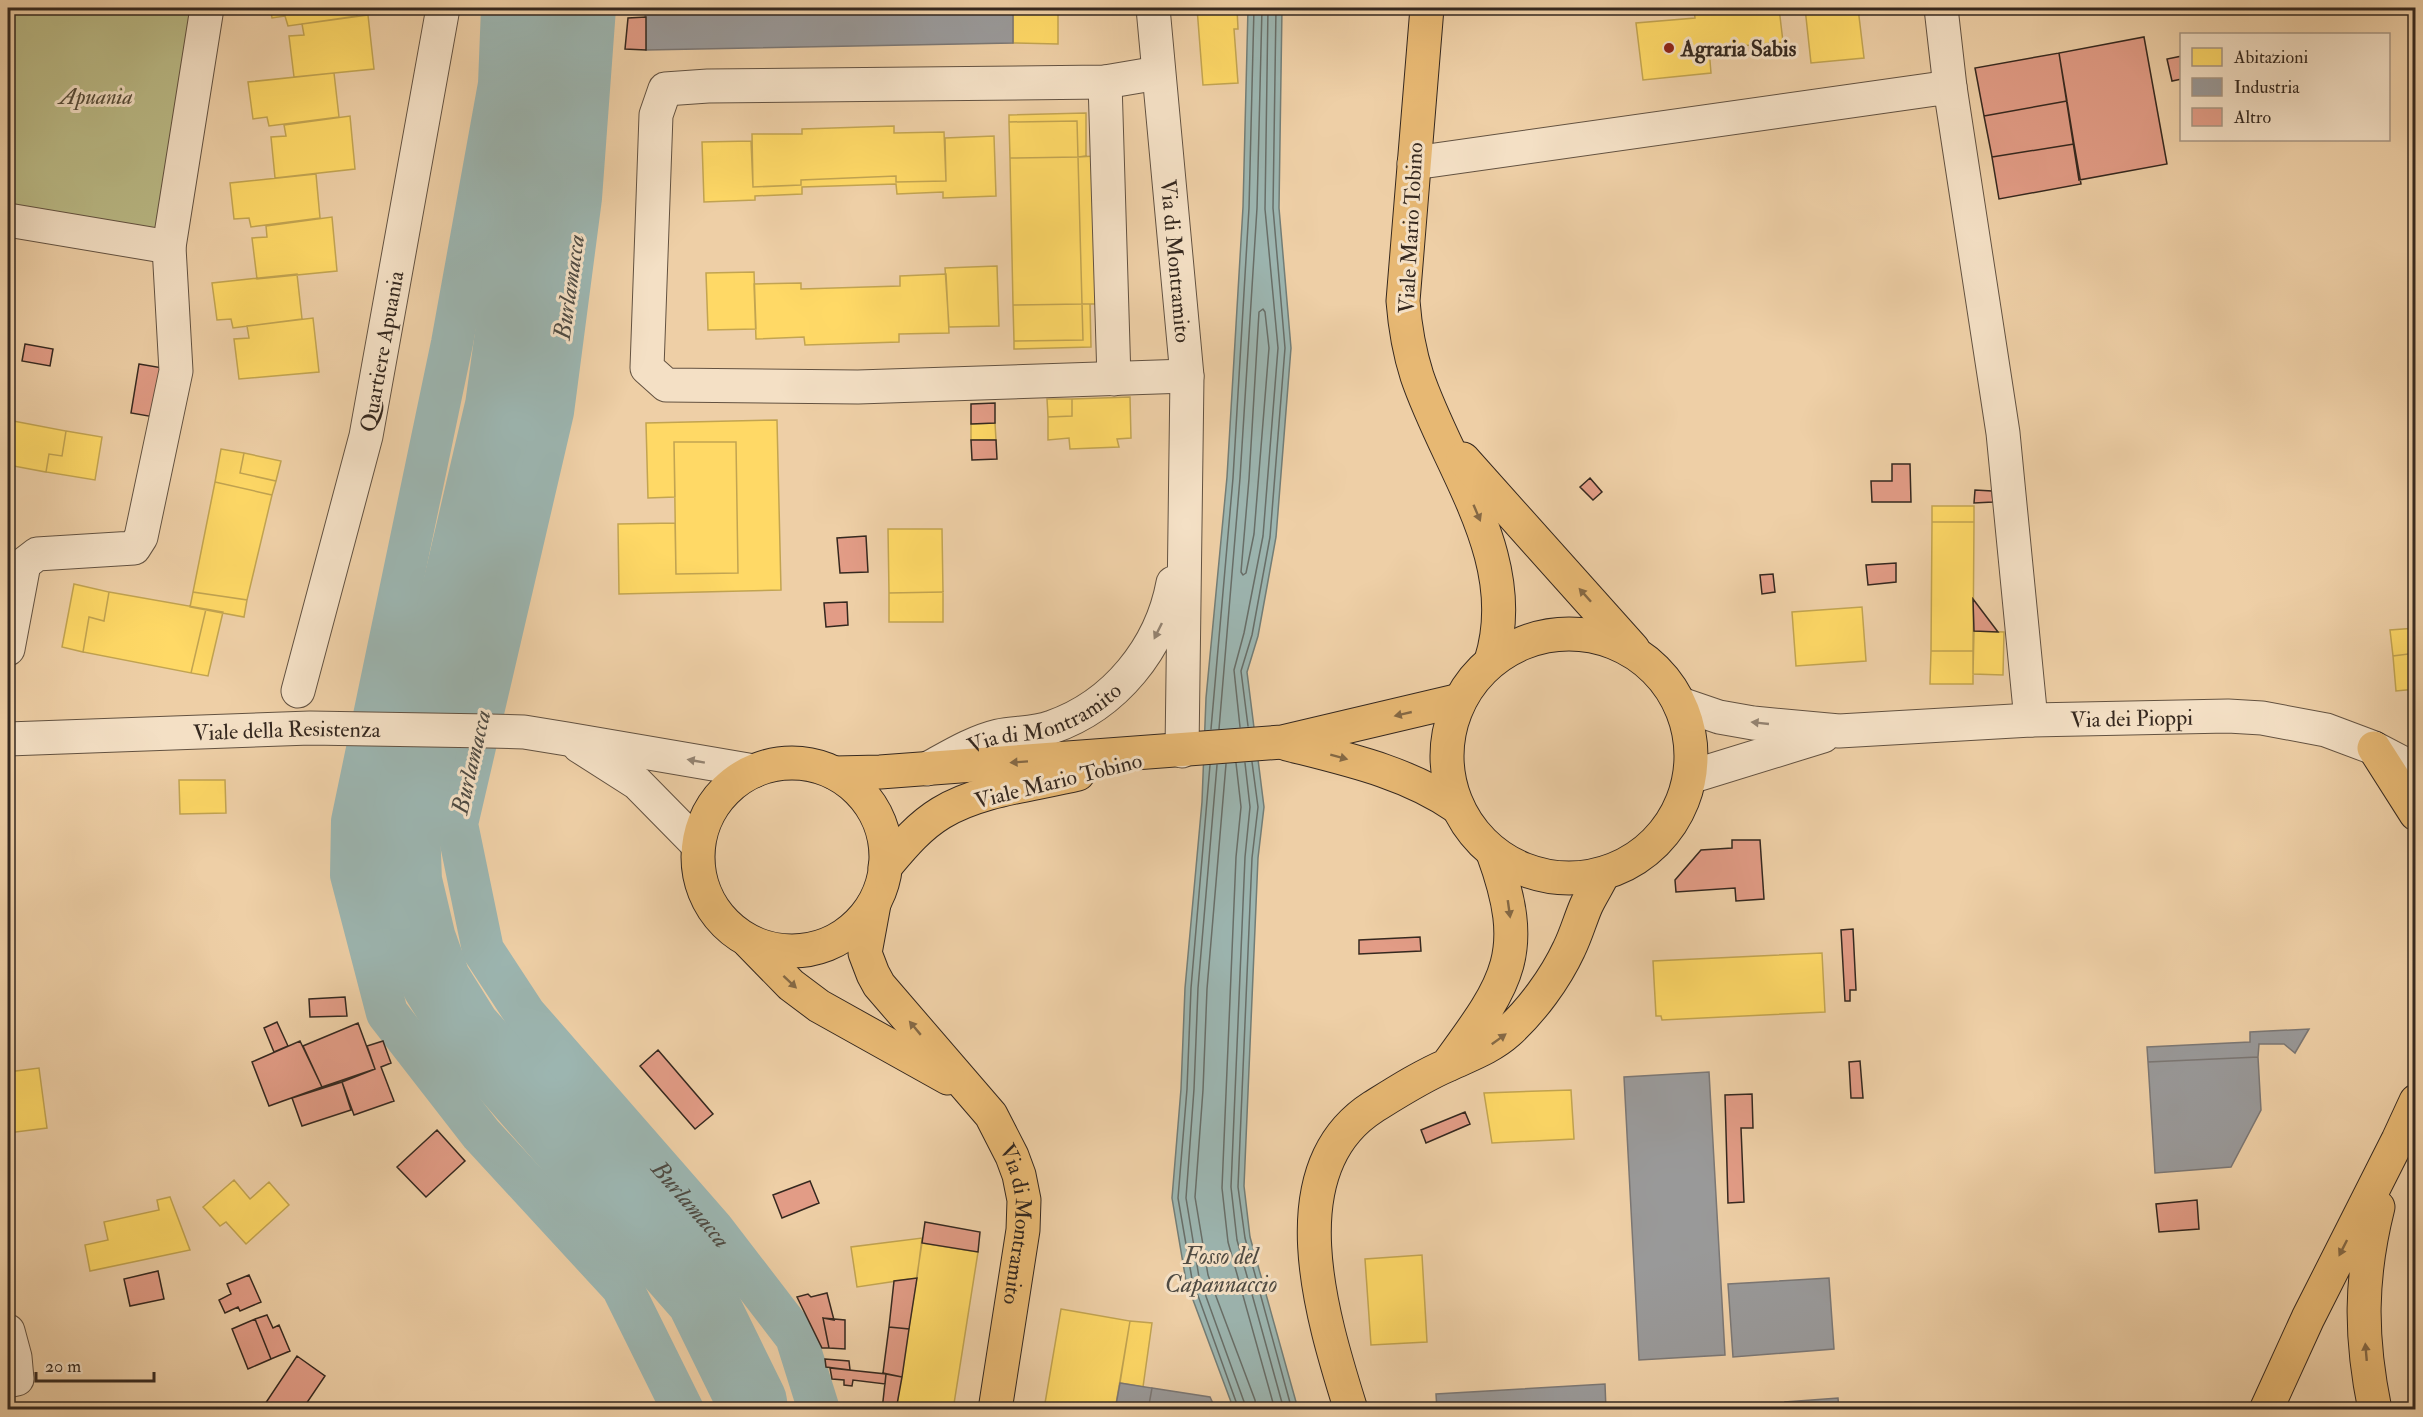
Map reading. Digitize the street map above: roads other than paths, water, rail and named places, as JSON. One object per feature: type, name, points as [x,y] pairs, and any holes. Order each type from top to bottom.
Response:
[{"type":"main road","name":"Viale Mario Tobino","points":[[1427,8],[1403,301],[1405,324],[1418,377],[1431,412],[1446,440],[1490,546],[1497,589],[1499,625],[1491,661]]},
{"type":"main road","name":"Viale Mario Tobino","points":[[1446,440],[1638,654]]},
{"type":"main road","points":[[1579,634],[1610,640],[1638,654],[1655,668],[1681,704],[1689,728],[1692,753],[1690,777],[1679,810],[1660,838],[1634,860],[1603,874],[1580,879],[1557,879],[1534,874],[1512,866],[1492,853],[1466,824],[1457,807],[1449,780],[1447,753],[1450,726],[1460,700],[1474,679],[1491,661],[1518,645],[1548,635],[1579,634]]},
{"type":"main road","name":"Viale Mario Tobino","points":[[835,773],[1282,742],[1460,700]]},
{"type":"main road","name":"Viale Mario Tobino","points":[[1282,742],[1391,773],[1428,789],[1457,807]]},
{"type":"main road","points":[[2374,748],[2415,813]]},
{"type":"main road","name":"Viale Mario Tobino","points":[[885,867],[909,839],[924,826],[941,814],[980,796],[1191,750]]},
{"type":"main road","points":[[780,763],[808,764],[835,773],[854,786],[869,802],[879,822],[885,845],[885,867],[875,902],[854,927],[842,937],[819,947],[795,952],[771,950],[748,941],[725,924],[708,901],[699,874],[698,845],[708,814],[727,789],[754,771],[780,763]]},
{"type":"main road","points":[[1447,1065],[1497,995],[1510,954],[1511,926],[1506,890],[1492,853]]},
{"type":"main road","points":[[1351,1410],[1326,1319],[1317,1275],[1315,1216],[1321,1172],[1342,1136],[1358,1118],[1371,1108],[1447,1065],[1478,1053],[1507,1033],[1556,973],[1570,948],[1587,905],[1603,874]]},
{"type":"main road","name":"Via di Montramito","points":[[875,902],[865,952],[873,974],[879,985],[991,1115],[1003,1135],[1016,1166],[1024,1200],[1023,1230],[995,1410]]},
{"type":"main road","name":"Via di Montramito","points":[[748,941],[791,985],[819,1006],[967,1088]]},
{"type":"main road","points":[[2266,1410],[2308,1318],[2398,1140],[2415,1101]]},
{"type":"main road","points":[[2375,1410],[2368,1375],[2364,1334],[2365,1272],[2374,1224],[2398,1140]]},
{"type":"street","points":[[8,649],[24,564],[37,554],[134,548],[141,537],[176,371],[169,247],[207,8]]},
{"type":"street","name":"Quartiere Apuania","points":[[298,692],[366,436],[443,8]]},
{"type":"street","name":"Via di Montramito","points":[[1153,8],[1187,376],[1186,513],[1191,750]]},
{"type":"street","points":[[1941,8],[1950,87],[2003,433],[2031,720]]},
{"type":"street","points":[[1158,73],[1105,82],[708,86],[665,89],[656,115],[647,368],[666,385],[858,387],[1187,376]]},
{"type":"street","points":[[1105,82],[1114,379]]},
{"type":"street","points":[[1413,164],[1950,87]]},
{"type":"street","points":[[8,220],[169,247]]},
{"type":"street","name":"Via di Montramito","points":[[927,768],[997,736],[1050,728],[1084,711],[1111,693],[1137,666],[1162,622],[1170,599],[1186,513]]},
{"type":"street","name":"Via dei Pioppi","points":[[1681,704],[1719,717],[1753,723],[1839,731],[2031,720],[2228,716],[2262,718],[2326,730],[2374,748],[2415,770]]},
{"type":"street","name":"Viale della Resistenza","points":[[8,739],[310,728],[524,732],[754,771]]},
{"type":"street","name":"Via dei Pioppi","points":[[1690,777],[1839,731]]},
{"type":"street","name":"Viale della Resistenza","points":[[567,739],[637,783],[698,845]]},
{"type":"street","points":[[8,1331],[15,1357],[17,1379],[8,1381]]},
{"type":"water","name":"Fosso del Capannaccio","points":[[1248,8],[1282,8],[1279,208],[1291,348],[1276,537],[1258,636],[1247,672],[1264,807],[1258,858],[1244,1186],[1250,1237],[1298,1409],[1234,1410],[1186,1281],[1172,1198],[1181,1089],[1185,988],[1202,802],[1206,698],[1227,477],[1243,207]]},
{"type":"waterway","name":"Burlamacca","points":[[502,8],[499,84],[452,343],[352,821],[351,875],[387,1013],[481,1134],[622,1287],[683,1410]]},
{"type":"waterway","name":"Burlamacca","points":[[547,8],[538,133],[500,406],[441,658],[405,827],[407,881],[421,940],[436,982],[466,1030],[701,1298],[752,1402],[753,1410]]},
{"type":"waterway","name":"Burlamacca","points":[[595,8],[581,198],[553,412],[457,824],[483,950],[525,1014],[713,1229],[796,1337],[819,1410]]},
{"type":"place","name":"Agraria Sabis","points":[[1669,48]]},
{"type":"park label","name":"Apuania","points":[[96,96]]}]
